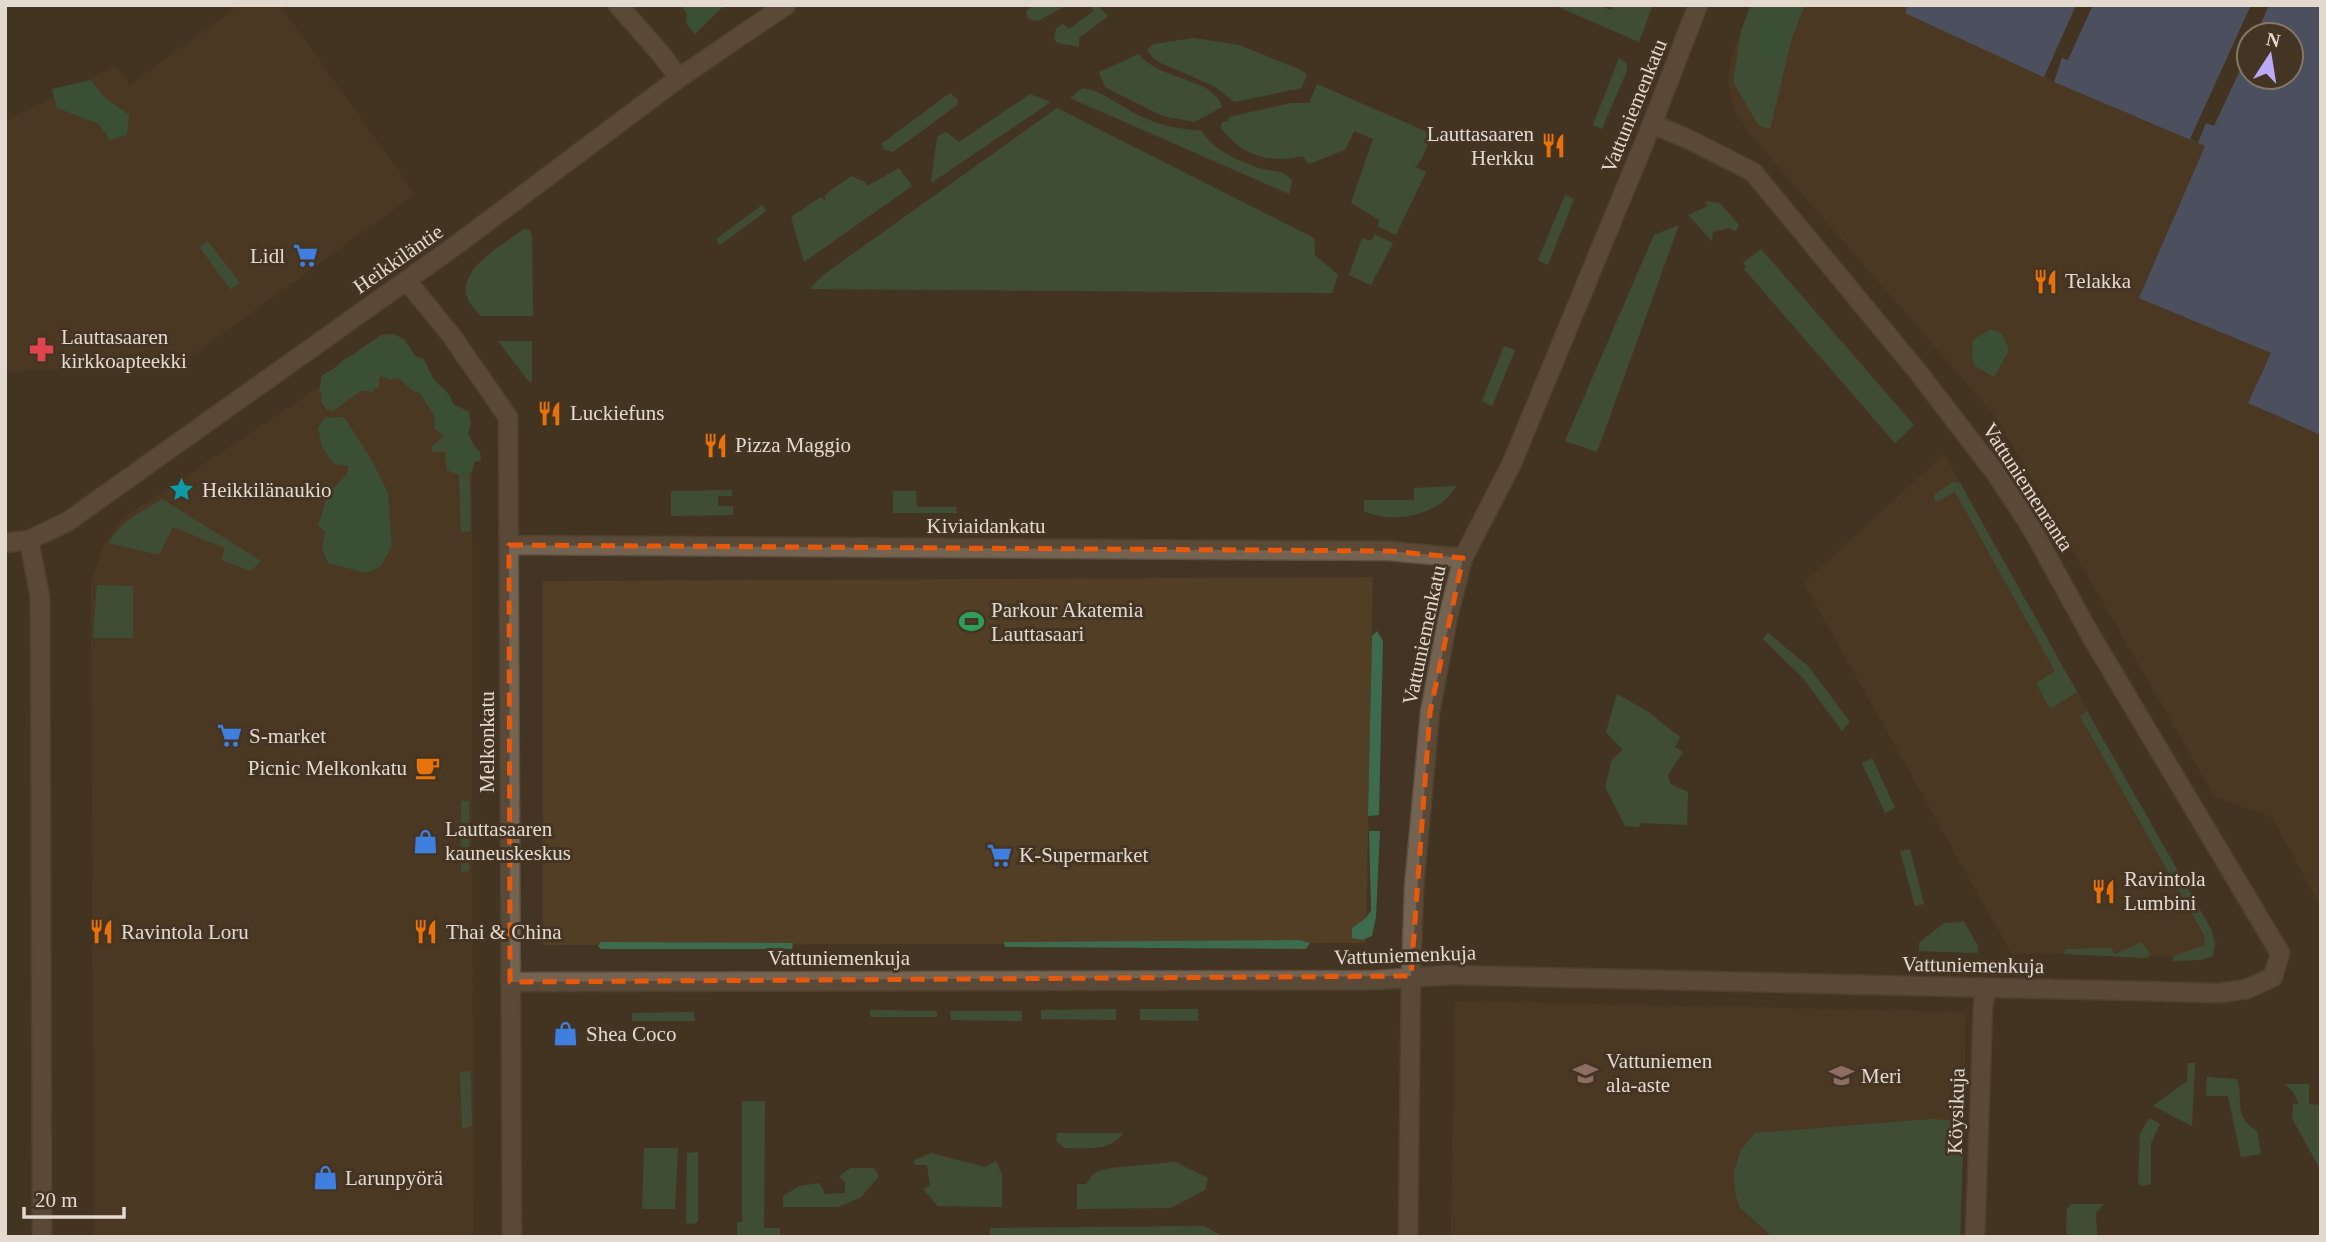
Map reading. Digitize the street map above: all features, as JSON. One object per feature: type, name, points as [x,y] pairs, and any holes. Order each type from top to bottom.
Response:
[{"type":"street","points":[[618,5],[679,78]]},
{"type":"street","name":"Heikkiläntie","points":[[5,543],[29,540],[67,522],[407,281],[679,78],[786,5]]},
{"type":"street","name":"Vattuniemenkatu","points":[[1408,1237],[1410,976],[1414,887],[1430,712],[1448,617],[1463,558],[1512,463],[1652,124],[1698,5]]},
{"type":"street","name":"Vattuniemenranta","points":[[1652,124],[1753,172],[1918,372],[1997,475],[2031,527],[2091,636],[2280,953]]},
{"type":"street","name":"Melkonkatu","points":[[407,281],[451,335],[508,417],[512,1237]]},
{"type":"street","points":[[29,540],[40,597],[42,1237]]},
{"type":"street","name":"Kiviaidankatu","points":[[509,545],[1389,551],[1463,558]]},
{"type":"street","name":"Vattuniemenkuja","points":[[510,982],[1325,981],[1410,976],[1773,981],[2220,993],[2247,989],[2273,977],[2280,953]]},
{"type":"street","name":"Köysikuja","points":[[1975,1237],[1983,1007],[1986,988]]},
{"type":"highlighted area","points":[[509,545],[1389,551],[1463,558],[1430,712],[1411,976],[510,982]]},
{"type":"shaded area","points":[[240,5],[280,5],[415,194],[172,370],[5,371],[5,122],[115,66],[130,85]]},
{"type":"shaded area","points":[[1751,5],[1908,5],[1905,12],[2054,82],[2205,146],[2140,297],[2271,353],[2248,403],[2321,435],[2321,907],[2272,817],[2215,797],[1997,418],[1750,134],[1734,109],[1728,82],[1731,58]]},
{"type":"shaded area","points":[[397,335],[472,449],[473,1237],[94,1237],[91,583],[103,547],[122,519]]},
{"type":"shaded area","points":[[1944,454],[2218,944],[2196,957],[2011,953],[1804,583]]},
{"type":"shaded area","points":[[1373,577],[1366,943],[543,945],[543,581]]},
{"type":"shaded area","name":"Vattuniemen ala-aste","points":[[1455,1001],[1966,1012],[1960,1237],[1451,1237]]},
{"type":"green space","points":[[681,5],[728,5],[719,10],[695,34],[686,23],[687,14]]},
{"type":"green space","points":[[1034,5],[1067,5],[1038,21],[1028,19],[1026,11]]},
{"type":"green space","points":[[1089,5],[1098,5],[1108,16],[1079,38],[1079,47],[1054,40],[1056,28],[1063,24],[1069,29],[1094,11]]},
{"type":"green space","points":[[1554,5],[1599,5],[1611,10],[1614,5],[1653,5],[1639,42]]},
{"type":"green space","points":[[1751,5],[1805,5],[1792,38],[1770,129],[1759,126],[1733,82],[1741,31]]},
{"type":"green space","points":[[1762,5],[1801,5],[1788,25],[1791,32],[1782,65],[1754,51],[1759,33],[1756,14]]},
{"type":"green space","points":[[1194,38],[1239,45],[1301,70],[1307,74],[1302,88],[1234,102],[1216,87],[1161,63],[1147,50],[1154,44]]},
{"type":"green space","points":[[1139,54],[1159,69],[1208,90],[1217,97],[1222,107],[1194,122],[1163,116],[1105,87],[1099,72]]},
{"type":"green space","points":[[1619,58],[1627,64],[1627,70],[1602,129],[1593,125]]},
{"type":"green space","points":[[91,80],[102,95],[129,115],[127,135],[110,140],[99,124],[57,108],[52,89]]},
{"type":"green space","points":[[1317,84],[1432,134],[1422,158],[1415,167],[1426,172],[1396,235],[1377,226],[1379,220],[1351,203],[1373,139],[1354,131],[1345,150],[1309,164],[1303,156],[1268,158],[1248,151],[1229,138],[1221,128],[1222,122],[1228,121],[1229,117],[1291,103],[1309,103]]},
{"type":"green space","points":[[1082,88],[1113,100],[1156,123],[1202,131],[1228,155],[1262,169],[1286,175],[1292,181],[1289,194],[1070,98]]},
{"type":"green space","points":[[950,93],[958,100],[957,105],[893,152],[885,150],[881,144]]},
{"type":"green space","points":[[1030,94],[1051,102],[931,183],[937,137],[946,132],[959,142]]},
{"type":"green space","points":[[1057,108],[1314,238],[1315,255],[1338,275],[1332,293],[810,289],[822,276]]},
{"type":"green space","points":[[899,168],[912,186],[804,262],[791,217],[821,197],[825,201],[825,195],[851,176],[865,182],[867,186]]},
{"type":"green space","points":[[1565,195],[1574,199],[1548,265],[1538,260]]},
{"type":"green space","points":[[1705,201],[1720,203],[1739,225],[1736,231],[1728,228],[1713,232],[1712,241],[1688,215],[1708,206]]},
{"type":"green space","points":[[762,205],[766,211],[720,245],[716,239]]},
{"type":"green space","points":[[1679,225],[1597,452],[1565,441],[1654,235]]},
{"type":"green space","points":[[524,229],[530,230],[532,236],[533,316],[481,316],[470,303],[466,292],[467,281],[482,260]]},
{"type":"green space","points":[[1375,235],[1393,243],[1371,285],[1349,275],[1362,238],[1371,241]]},
{"type":"green space","points":[[208,241],[240,283],[231,290],[200,248]]},
{"type":"green space","points":[[1761,249],[1914,425],[1895,443],[1744,269],[1746,267],[1743,263]]},
{"type":"green space","points":[[1991,329],[2002,334],[2009,350],[1994,377],[1975,366],[1972,357],[1973,340]]},
{"type":"green space","points":[[393,334],[404,339],[460,420],[469,448],[471,531],[461,532],[458,452],[431,450],[432,446],[452,430],[398,364],[333,411],[327,410],[321,402],[321,377],[381,335]]},
{"type":"green space","points":[[381,337],[403,344],[406,353],[424,359],[435,381],[448,394],[453,404],[469,412],[471,423],[468,434],[480,452],[481,461],[474,462],[473,469],[465,478],[447,470],[445,455],[452,442],[435,429],[434,416],[420,393],[413,391],[398,378],[390,380],[379,375],[379,386],[372,392],[354,390],[337,402],[326,399],[319,391],[322,375],[335,372],[344,359],[365,350]]},
{"type":"green space","points":[[498,341],[532,341],[530,383]]},
{"type":"green space","points":[[1504,346],[1515,350],[1492,406],[1482,401]]},
{"type":"green space","points":[[344,417],[371,459],[388,493],[392,546],[381,566],[366,573],[328,563],[322,548],[325,532],[318,525],[328,494],[346,475],[349,466],[334,464],[322,447],[318,428],[325,418]]},
{"type":"green space","points":[[1953,482],[1960,483],[2077,692],[2050,709],[2036,683],[2055,671],[1955,492],[1937,502],[1934,499],[1934,495]]},
{"type":"green space","points":[[1456,486],[1439,504],[1415,515],[1388,517],[1364,511],[1364,500],[1414,500],[1414,488]]},
{"type":"green space","points":[[732,490],[732,496],[718,496],[718,506],[733,506],[733,515],[671,516],[671,491]]},
{"type":"green space","points":[[893,491],[916,491],[917,507],[956,507],[957,513],[893,513]]},
{"type":"green space","points":[[162,499],[261,561],[251,571],[221,560],[225,548],[173,527],[159,555],[109,543],[125,523]]},
{"type":"green space","points":[[97,585],[133,586],[133,638],[93,638]]},
{"type":"green space","points":[[1377,631],[1383,641],[1379,815],[1368,816],[1372,636]]},
{"type":"green space","points":[[1768,633],[1808,666],[1850,722],[1842,731],[1803,678],[1763,639]]},
{"type":"green space","points":[[1617,694],[1647,711],[1680,737],[1675,747],[1683,752],[1668,775],[1670,784],[1688,792],[1687,825],[1640,823],[1639,827],[1625,826],[1605,787],[1612,759],[1623,750],[1606,732]]},
{"type":"green space","points":[[2087,711],[2212,931],[2215,945],[2213,956],[2200,960],[2173,961],[2174,956],[2205,945],[2204,935],[2080,716]]},
{"type":"green space","points":[[1872,758],[1895,808],[1885,813],[1862,763]]},
{"type":"green space","points":[[461,801],[469,801],[469,871],[461,872]]},
{"type":"green space","points":[[1369,831],[1380,831],[1376,917],[1372,936],[1362,940],[1352,938],[1352,928],[1366,918],[1371,910]]},
{"type":"green space","points":[[1910,849],[1924,904],[1915,906],[1900,851]]},
{"type":"green space","points":[[1964,922],[1978,946],[1978,953],[1919,951],[1919,943],[1944,923]]},
{"type":"green space","points":[[1299,940],[1310,943],[1306,949],[1005,947],[1004,942]]},
{"type":"green space","points":[[601,942],[793,943],[792,949],[601,949],[598,946]]},
{"type":"green space","points":[[2142,942],[2150,954],[2147,958],[2065,954],[2065,949],[2111,948],[2115,954]]},
{"type":"green space","points":[[1116,1009],[1116,1020],[1041,1019],[1041,1010]]},
{"type":"green space","points":[[1140,1009],[1198,1009],[1198,1021],[1140,1020]]},
{"type":"green space","points":[[870,1010],[937,1011],[937,1017],[870,1017]]},
{"type":"green space","points":[[950,1011],[1022,1011],[1022,1021],[951,1020]]},
{"type":"green space","points":[[694,1012],[695,1021],[632,1021],[632,1013]]},
{"type":"green space","points":[[2188,1063],[2195,1063],[2192,1126],[2153,1106],[2187,1081]]},
{"type":"green space","points":[[471,1071],[472,1126],[462,1129],[460,1072]]},
{"type":"green space","points":[[2207,1077],[2237,1079],[2241,1114],[2257,1131],[2261,1154],[2241,1157],[2228,1096],[2206,1096]]},
{"type":"green space","points":[[2285,1084],[2309,1084],[2309,1104],[2321,1105],[2321,1171],[2292,1118],[2293,1104],[2298,1104],[2294,1093]]},
{"type":"green space","points":[[742,1101],[765,1101],[764,1228],[780,1228],[780,1237],[737,1237],[737,1222],[742,1222]]},
{"type":"green space","points":[[2149,1118],[2160,1124],[2151,1143],[2151,1184],[2142,1186],[2138,1183],[2140,1134]]},
{"type":"green space","points":[[1931,1119],[1964,1121],[1960,1237],[1773,1237],[1740,1208],[1735,1192],[1734,1172],[1741,1150],[1755,1133]]},
{"type":"green space","points":[[1057,1133],[1123,1133],[1118,1139],[1097,1148],[1064,1148],[1056,1141]]},
{"type":"green space","points":[[644,1148],[678,1148],[675,1209],[642,1209]]},
{"type":"green space","points":[[698,1152],[698,1221],[694,1224],[686,1223],[687,1153]]},
{"type":"green space","points":[[931,1153],[985,1167],[996,1161],[1002,1174],[1002,1207],[938,1206],[923,1189],[930,1186],[927,1165],[915,1165],[913,1161]]},
{"type":"green space","points":[[1175,1162],[1208,1178],[1205,1190],[1171,1208],[1077,1209],[1077,1184],[1086,1184],[1094,1173],[1110,1168]]},
{"type":"green space","points":[[851,1168],[874,1168],[879,1176],[861,1197],[838,1207],[783,1207],[783,1196],[800,1186],[819,1183],[825,1194],[845,1193],[845,1182],[839,1176]]},
{"type":"green space","points":[[2071,1204],[2104,1204],[2096,1213],[2097,1237],[2071,1237],[2066,1233],[2067,1209]]},
{"type":"green space","points":[[1204,1226],[1224,1237],[990,1237],[990,1228]]},
{"type":"water","points":[[1908,5],[2321,5],[2321,435],[2248,403],[2271,353],[2139,298],[2205,146],[2054,82],[1905,13]]},
{"type":"pier","points":[[2076,5],[2093,5],[2068,60],[2062,58],[2054,82],[2044,77]]},
{"type":"pier","points":[[2251,5],[2269,5],[2262,21],[2244,21]]},
{"type":"pier","points":[[2235,40],[2235,81],[2214,126],[2206,123],[2198,143],[2190,139]]},
{"type":"place","name":"Lauttasaaren Herkku","points":[[1554,146]]},
{"type":"place","name":"Lidl","points":[[305,256]]},
{"type":"place","name":"Telakka","points":[[2045,281]]},
{"type":"place","name":"Lauttasaaren kirkkoapteekki","points":[[41,349]]},
{"type":"place","name":"Luckiefuns","points":[[550,413]]},
{"type":"place","name":"Pizza Maggio","points":[[715,445]]},
{"type":"place","name":"Heikkilänaukio","points":[[182,490]]},
{"type":"place","name":"Parkour Akatemia Lauttasaari","points":[[971,622]]},
{"type":"place","name":"S-market","points":[[229,736]]},
{"type":"place","name":"Picnic Melkonkatu","points":[[427,768]]},
{"type":"place","name":"Lauttasaaren kauneuskeskus","points":[[425,841]]},
{"type":"place","name":"K-Supermarket","points":[[999,855]]},
{"type":"place","name":"Ravintola Lumbini","points":[[2104,891]]},
{"type":"place","name":"Ravintola Loru","points":[[101,932]]},
{"type":"place","name":"Thai & China","points":[[426,932]]},
{"type":"place","name":"Shea Coco","points":[[566,1034]]},
{"type":"place","name":"Vattuniemen ala-aste","points":[[1586,1073]]},
{"type":"place","name":"Meri","points":[[1841,1076]]},
{"type":"place","name":"Larunpyörä","points":[[325,1178]]}]
